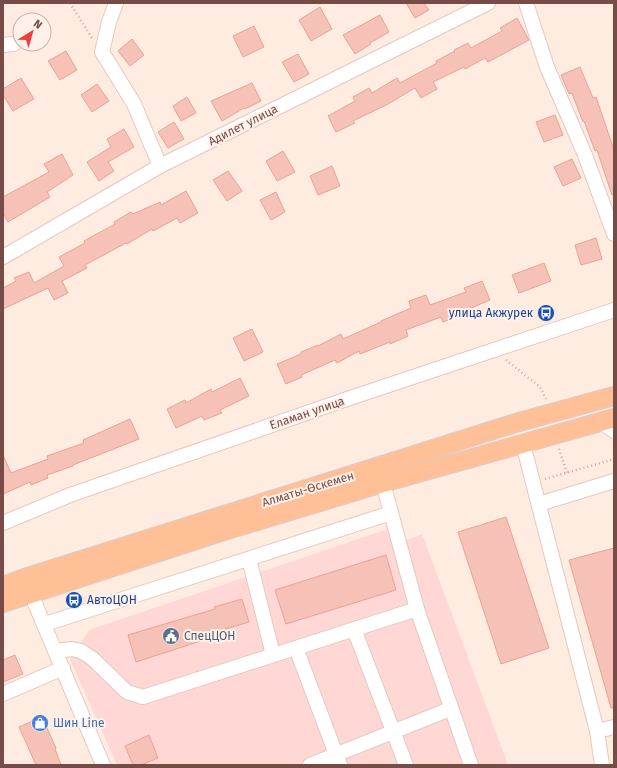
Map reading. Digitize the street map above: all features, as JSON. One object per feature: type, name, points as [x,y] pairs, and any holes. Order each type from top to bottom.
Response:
[{"type":"main road","name":"Алматы-Өскемен","points":[[3,586],[46,571],[550,414],[614,396]]},
{"type":"main road","name":"Алматы-Өскемен","points":[[3,603],[224,531],[383,483],[554,435],[610,424]]},
{"type":"street","points":[[116,3],[109,22],[102,52],[134,104],[160,166]]},
{"type":"street","name":"Адилет улица","points":[[3,257],[160,166],[488,3]]},
{"type":"street","points":[[526,3],[547,67],[585,155],[614,234]]},
{"type":"street","name":"Еламан улица","points":[[3,523],[70,495],[354,396],[614,310]]},
{"type":"street","points":[[524,444],[597,731],[602,765]]},
{"type":"street","points":[[539,504],[614,481]]},
{"type":"street","points":[[383,483],[417,609],[450,709],[471,765]]},
{"type":"street","points":[[45,624],[391,513]]},
{"type":"street","points":[[249,559],[273,655]]},
{"type":"street","points":[[32,594],[103,765]]},
{"type":"street","points":[[56,651],[72,649],[81,651],[93,658],[127,692],[143,697],[417,609]]},
{"type":"street","points":[[354,629],[406,765]]},
{"type":"street","points":[[296,648],[338,760]]},
{"type":"street","points":[[3,694],[63,668]]},
{"type":"street","points":[[310,765],[338,760],[393,731],[450,709]]},
{"type":"street","points":[[597,731],[614,727]]},
{"type":"path","points":[[70,3],[102,52]]},
{"type":"path","points":[[493,350],[540,387],[550,414]]},
{"type":"path","points":[[554,435],[566,473]]},
{"type":"path","points":[[533,482],[614,459]]},
{"type":"shaded area","points":[[391,528],[397,544],[422,534],[508,765],[117,765],[70,659],[89,630]]},
{"type":"building","points":[[406,3],[424,3],[429,10],[415,18]]},
{"type":"building","points":[[320,7],[332,29],[311,41],[299,20]]},
{"type":"building","points":[[380,15],[389,32],[355,54],[343,35]]},
{"type":"building","points":[[517,18],[529,40],[488,62],[485,58],[465,69],[464,67],[433,82],[437,89],[421,98],[415,88],[388,104],[353,121],[355,123],[336,132],[328,116],[355,101],[353,97],[369,88],[372,93],[397,78],[400,83],[437,63],[436,61],[455,51],[454,50],[468,43],[471,48],[502,31],[500,28]]},
{"type":"building","points":[[254,26],[264,47],[243,57],[233,36]]},
{"type":"building","points":[[132,39],[144,55],[130,66],[118,51]]},
{"type":"building","points":[[66,51],[77,70],[60,80],[48,61]]},
{"type":"building","points":[[298,54],[309,74],[294,82],[282,62]]},
{"type":"building","points":[[580,67],[593,98],[596,97],[614,150],[614,195],[612,195],[597,150],[595,151],[572,93],[569,94],[561,75]]},
{"type":"building","points":[[21,78],[34,99],[13,111],[3,95],[3,89]]},
{"type":"building","points":[[252,83],[261,101],[245,109],[244,108],[222,121],[211,101]]},
{"type":"building","points":[[97,84],[109,101],[92,112],[81,95]]},
{"type":"building","points":[[187,97],[196,113],[181,121],[173,106]]},
{"type":"building","points":[[555,115],[563,135],[544,142],[536,122]]},
{"type":"building","points":[[174,122],[184,139],[168,148],[158,132]]},
{"type":"building","points":[[124,129],[134,147],[108,162],[114,171],[99,181],[87,162],[111,147],[107,139]]},
{"type":"building","points":[[283,151],[295,172],[277,181],[266,161]]},
{"type":"building","points":[[62,154],[73,175],[47,192],[50,197],[8,222],[3,213],[3,197],[49,172],[44,164]]},
{"type":"building","points":[[572,159],[581,178],[563,186],[554,167]]},
{"type":"building","points":[[332,166],[340,186],[318,195],[310,176]]},
{"type":"building","points":[[228,171],[242,191],[227,201],[213,180]]},
{"type":"building","points":[[186,191],[198,213],[180,223],[177,218],[153,231],[152,229],[127,244],[126,243],[85,265],[87,268],[62,281],[68,293],[54,300],[48,288],[3,309],[3,288],[16,281],[14,278],[29,272],[34,283],[64,266],[59,257],[115,224],[114,222],[131,212],[133,214],[160,202],[161,205]]},
{"type":"building","points":[[276,192],[285,212],[271,220],[260,200]]},
{"type":"building","points":[[596,238],[602,259],[581,265],[575,245]]},
{"type":"building","points":[[544,263],[551,281],[519,293],[512,275]]},
{"type":"building","points":[[482,281],[490,300],[457,314],[458,316],[443,322],[441,317],[406,330],[408,336],[360,354],[359,351],[337,363],[335,360],[301,375],[302,377],[286,384],[277,364],[341,334],[343,339],[411,308],[409,301],[426,295],[430,305],[466,292],[464,288]]},
{"type":"building","points":[[252,329],[263,352],[244,361],[233,338]]},
{"type":"building","points":[[240,378],[249,396],[220,410],[222,413],[204,420],[202,416],[176,428],[167,409],[185,400],[186,403],[211,389],[212,392]]},
{"type":"building","points":[[130,419],[139,439],[47,475],[48,478],[31,485],[30,482],[3,494],[3,455],[11,473],[48,459],[47,456],[84,443],[83,440]]},
{"type":"building","points":[[506,517],[549,648],[501,664],[458,532]]},
{"type":"building","points":[[614,548],[614,708],[611,708],[569,560]]},
{"type":"building","points":[[386,555],[396,590],[286,624],[275,590]]},
{"type":"building","name":"СпецЦОН","points":[[242,599],[249,622],[212,633],[213,637],[136,662],[128,635],[215,609],[214,607]]},
{"type":"building","points":[[15,655],[23,674],[3,682],[3,660]]},
{"type":"building","points":[[42,717],[56,748],[55,749],[61,765],[36,765],[19,727]]},
{"type":"building","points":[[149,735],[158,758],[141,765],[133,765],[125,746]]},
{"type":"place","name":"улица Акжурек","points":[[546,313]]},
{"type":"place","name":"АвтоЦОН","points":[[74,600]]},
{"type":"place","name":"СпецЦОН","points":[[171,636]]},
{"type":"place","name":"Шин Line","points":[[40,723]]}]
